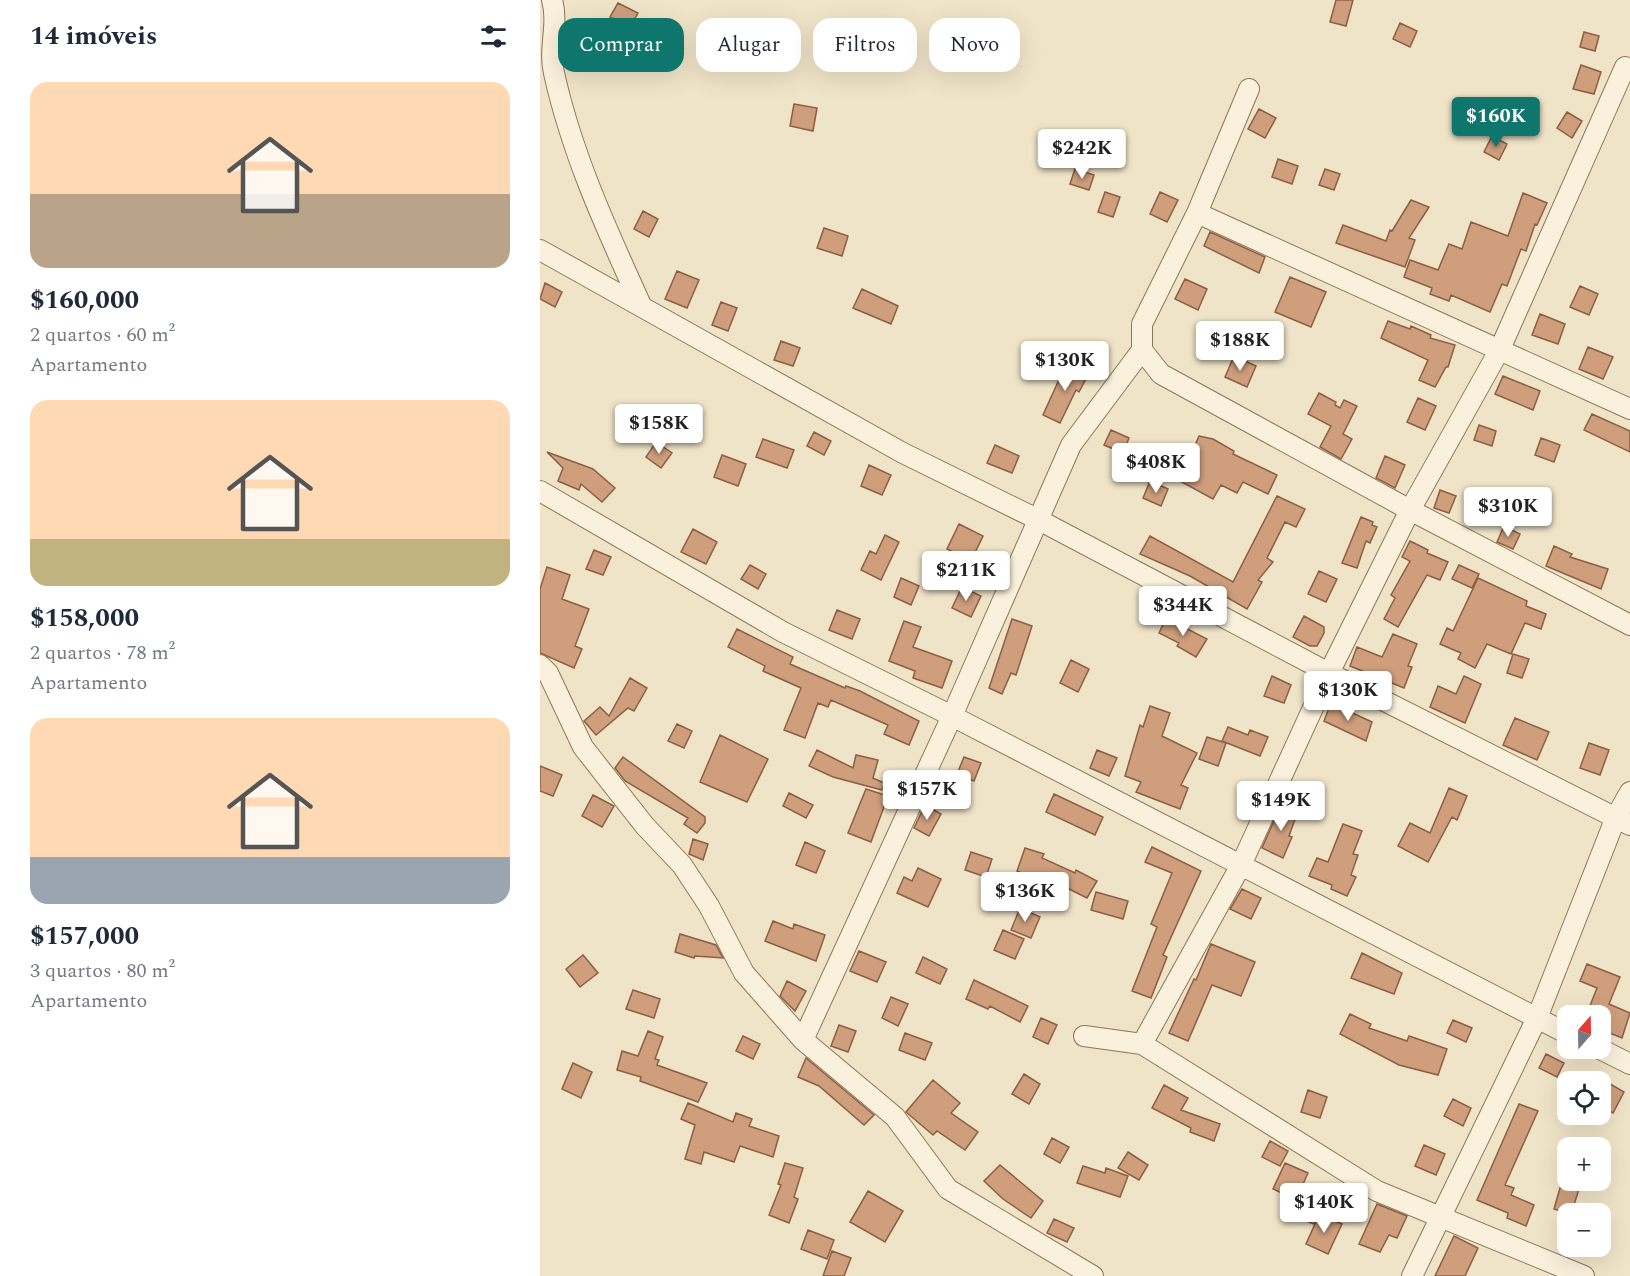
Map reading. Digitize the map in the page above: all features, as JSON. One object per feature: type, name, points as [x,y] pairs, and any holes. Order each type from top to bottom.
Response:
[{"type":"street","points":[[552,0],[556,13],[553,70],[591,197],[641,305]]},
{"type":"street","points":[[1142,1044],[1241,865],[1329,673],[1410,510],[1500,349],[1625,68]]},
{"type":"street","points":[[803,1041],[952,716],[1071,445],[1142,350],[1142,324],[1197,213],[1249,89]]},
{"type":"street","points":[[1197,213],[1630,409]]},
{"type":"street","points":[[540,250],[903,453],[1037,519],[1329,673],[1623,821]]},
{"type":"street","points":[[1142,350],[1161,374],[1410,510],[1630,625]]},
{"type":"street","points":[[540,491],[783,632],[952,716],[1557,1028]]},
{"type":"street","points":[[540,665],[548,673],[583,747],[645,826],[682,865],[709,906],[744,973],[803,1041],[895,1117],[948,1189],[1093,1276]]},
{"type":"street","points":[[1412,1276],[1537,1018],[1623,821],[1630,792]]},
{"type":"street","points":[[1084,1036],[1142,1044],[1377,1191],[1584,1276]]},
{"type":"street","points":[[1611,1054],[1630,1064]]},
{"type":"building","points":[[1336,0],[1353,0],[1346,26],[1330,22]]},
{"type":"building","points":[[618,3],[638,13],[635,18],[610,17]]},
{"type":"building","points":[[1400,23],[1417,31],[1410,47],[1393,39]]},
{"type":"building","points":[[1584,32],[1599,36],[1595,51],[1580,47]]},
{"type":"building","points":[[1581,65],[1601,72],[1594,94],[1573,89]]},
{"type":"building","points":[[794,104],[817,108],[813,131],[790,126]]},
{"type":"building","points":[[1259,109],[1276,118],[1265,138],[1248,129]]},
{"type":"building","points":[[1567,112],[1582,121],[1572,138],[1557,128]]},
{"type":"building","points":[[1492,136],[1507,144],[1499,160],[1484,152]]},
{"type":"building","points":[[1278,159],[1298,166],[1292,184],[1272,177]]},
{"type":"building","points":[[1075,169],[1094,175],[1089,190],[1070,184]]},
{"type":"building","points":[[1325,169],[1340,174],[1334,190],[1319,185]]},
{"type":"building","points":[[1105,192],[1120,197],[1113,217],[1098,212]]},
{"type":"building","points":[[1160,192],[1178,200],[1167,222],[1150,214]]},
{"type":"building","points":[[1523,193],[1547,203],[1537,225],[1535,224],[1526,251],[1521,249],[1507,286],[1502,284],[1490,312],[1451,295],[1449,301],[1430,294],[1432,288],[1404,277],[1410,260],[1438,270],[1449,244],[1462,249],[1471,222],[1508,236]]},
{"type":"building","points":[[1411,200],[1429,207],[1409,238],[1415,240],[1405,267],[1336,243],[1343,225],[1386,241],[1390,230],[1392,231]]},
{"type":"building","points":[[643,211],[658,219],[649,237],[634,229]]},
{"type":"building","points":[[824,228],[848,236],[842,256],[817,248]]},
{"type":"building","points":[[1210,232],[1265,257],[1259,273],[1204,246]]},
{"type":"building","points":[[677,271],[699,280],[687,308],[665,299]]},
{"type":"building","points":[[1290,277],[1326,292],[1311,327],[1275,312]]},
{"type":"building","points":[[1185,279],[1207,289],[1198,310],[1175,299]]},
{"type":"building","points":[[545,283],[562,292],[555,307],[540,299]]},
{"type":"building","points":[[1580,286],[1598,294],[1589,315],[1570,307]]},
{"type":"building","points":[[862,289],[898,306],[891,324],[853,308]]},
{"type":"building","points":[[721,302],[737,308],[728,331],[712,325]]},
{"type":"building","points":[[1540,314],[1565,324],[1558,344],[1532,335]]},
{"type":"building","points":[[1388,321],[1410,329],[1411,326],[1431,335],[1430,338],[1455,345],[1448,367],[1435,387],[1419,380],[1428,360],[1381,338]]},
{"type":"building","points":[[781,341],[800,348],[793,366],[774,360]]},
{"type":"building","points":[[1588,347],[1613,357],[1603,379],[1579,369]]},
{"type":"building","points":[[1234,356],[1256,366],[1247,387],[1225,377]]},
{"type":"building","points":[[1067,362],[1089,373],[1079,392],[1076,390],[1060,423],[1043,415]]},
{"type":"building","points":[[1503,376],[1540,391],[1533,410],[1495,394]]},
{"type":"building","points":[[1319,393],[1336,402],[1335,405],[1340,408],[1344,400],[1357,406],[1343,434],[1352,439],[1341,459],[1320,447],[1331,426],[1308,414]]},
{"type":"building","points":[[1418,398],[1436,406],[1425,430],[1407,422]]},
{"type":"building","points":[[1592,414],[1630,431],[1630,452],[1584,430]]},
{"type":"building","points":[[1479,425],[1496,431],[1492,446],[1474,440]]},
{"type":"building","points":[[1111,430],[1129,438],[1123,453],[1104,445]]},
{"type":"building","points":[[814,432],[831,441],[824,455],[807,446]]},
{"type":"building","points":[[1199,436],[1213,439],[1234,451],[1233,454],[1277,475],[1268,494],[1243,482],[1237,493],[1221,485],[1213,499],[1178,480],[1187,455],[1190,456]]},
{"type":"building","points":[[1541,438],[1560,445],[1554,462],[1535,455]]},
{"type":"building","points":[[763,439],[794,450],[787,468],[756,457]]},
{"type":"building","points":[[656,442],[672,453],[661,468],[646,457]]},
{"type":"building","points":[[995,445],[1019,456],[1012,473],[987,463]]},
{"type":"building","points":[[547,452],[593,469],[615,488],[602,502],[581,484],[579,490],[558,481],[563,468]]},
{"type":"building","points":[[722,455],[746,464],[738,486],[714,477]]},
{"type":"building","points":[[1385,456],[1405,465],[1395,488],[1376,478]]},
{"type":"building","points":[[869,465],[891,475],[882,495],[861,486]]},
{"type":"building","points":[[1150,481],[1168,489],[1161,506],[1143,498]]},
{"type":"building","points":[[1440,490],[1456,496],[1449,513],[1434,508]]},
{"type":"building","points":[[1277,496],[1305,509],[1296,527],[1285,522],[1267,558],[1273,562],[1258,580],[1262,582],[1247,609],[1190,576],[1140,554],[1150,536],[1233,582]]},
{"type":"building","points":[[1361,517],[1373,522],[1372,525],[1377,527],[1370,543],[1366,541],[1357,568],[1342,563]]},
{"type":"building","points":[[959,524],[983,536],[971,561],[947,549]]},
{"type":"building","points":[[1504,526],[1520,534],[1513,549],[1497,542]]},
{"type":"building","points":[[693,529],[717,542],[706,564],[681,552]]},
{"type":"building","points":[[885,535],[899,542],[881,580],[861,570],[870,551],[876,554]]},
{"type":"building","points":[[1410,541],[1428,550],[1427,553],[1448,562],[1440,580],[1427,575],[1398,627],[1384,619],[1395,598],[1391,595],[1410,561],[1402,557]]},
{"type":"building","points":[[1554,546],[1572,554],[1570,557],[1608,569],[1601,589],[1546,566]]},
{"type":"building","points":[[594,550],[611,557],[603,575],[586,569]]},
{"type":"building","points":[[750,565],[766,574],[758,589],[741,579]]},
{"type":"building","points":[[1459,565],[1479,574],[1472,588],[1452,579]]},
{"type":"building","points":[[547,567],[570,575],[562,599],[589,609],[575,646],[582,649],[574,668],[540,653],[540,589]]},
{"type":"building","points":[[1319,571],[1337,579],[1326,602],[1308,594]]},
{"type":"building","points":[[901,578],[919,586],[911,605],[894,597]]},
{"type":"building","points":[[1478,578],[1527,601],[1526,606],[1546,614],[1541,629],[1525,623],[1511,654],[1487,644],[1475,668],[1458,659],[1461,653],[1440,644],[1447,628],[1453,631]]},
{"type":"building","points":[[962,587],[981,596],[971,617],[952,608]]},
{"type":"building","points":[[837,610],[860,619],[852,639],[829,630]]},
{"type":"building","points":[[1304,616],[1324,627],[1324,633],[1317,646],[1310,646],[1293,637]]},
{"type":"building","points":[[1166,618],[1207,639],[1196,657],[1177,646],[1179,643],[1159,633]]},
{"type":"building","points":[[1012,619],[1032,626],[1016,675],[1011,673],[1002,694],[989,688]]},
{"type":"building","points":[[904,621],[921,627],[913,647],[952,661],[942,688],[913,678],[915,671],[889,661]]},
{"type":"building","points":[[737,629],[793,657],[790,664],[845,688],[846,686],[860,691],[919,721],[909,745],[884,734],[888,725],[831,700],[828,707],[818,703],[805,738],[784,730],[801,688],[763,671],[765,666],[728,647]]},
{"type":"building","points":[[1393,634],[1417,644],[1408,666],[1412,667],[1404,688],[1350,666],[1357,647],[1382,657]]},
{"type":"building","points":[[1513,654],[1529,659],[1522,678],[1507,673]]},
{"type":"building","points":[[1071,660],[1089,669],[1078,692],[1060,683]]},
{"type":"building","points":[[1272,676],[1291,685],[1284,703],[1264,696]]},
{"type":"building","points":[[1464,676],[1481,684],[1465,723],[1430,707],[1438,686],[1456,694]]},
{"type":"building","points":[[630,678],[647,688],[634,711],[628,708],[596,735],[584,721],[600,707],[609,716]]},
{"type":"building","points":[[1331,703],[1372,722],[1366,741],[1324,721]]},
{"type":"building","points":[[1150,706],[1170,713],[1162,736],[1197,753],[1181,785],[1188,788],[1180,809],[1136,792],[1141,782],[1125,776],[1140,725],[1143,727]]},
{"type":"building","points":[[1515,718],[1549,732],[1537,760],[1503,745]]},
{"type":"building","points":[[677,724],[692,731],[684,748],[668,741]]},
{"type":"building","points":[[1228,727],[1248,735],[1250,730],[1268,737],[1260,756],[1222,741]]},
{"type":"building","points":[[720,735],[768,759],[747,802],[700,782]]},
{"type":"building","points":[[1207,737],[1226,743],[1218,766],[1199,759]]},
{"type":"building","points":[[1589,743],[1609,750],[1600,775],[1580,768]]},
{"type":"building","points":[[817,750],[853,768],[856,755],[878,760],[873,778],[884,783],[882,790],[833,777],[809,766]]},
{"type":"building","points":[[1097,750],[1117,758],[1109,776],[1090,768]]},
{"type":"building","points":[[623,757],[705,817],[705,823],[697,833],[684,824],[688,818],[625,781],[615,768]]},
{"type":"building","points":[[964,757],[981,763],[974,781],[957,774]]},
{"type":"building","points":[[540,766],[562,775],[553,796],[540,791]]},
{"type":"building","points":[[1449,788],[1467,796],[1457,820],[1452,817],[1428,862],[1398,846],[1410,823],[1430,833]]},
{"type":"building","points":[[866,789],[888,796],[871,842],[848,833]]},
{"type":"building","points":[[789,793],[813,805],[806,818],[783,806]]},
{"type":"building","points":[[1054,794],[1103,817],[1095,835],[1046,812]]},
{"type":"building","points":[[593,795],[614,806],[602,827],[582,816]]},
{"type":"building","points":[[925,805],[941,814],[929,836],[914,828]]},
{"type":"building","points":[[1281,805],[1298,811],[1289,836],[1292,837],[1283,858],[1262,848]]},
{"type":"building","points":[[1343,824],[1362,831],[1353,854],[1358,855],[1351,875],[1356,877],[1347,896],[1331,889],[1332,885],[1309,876],[1317,858],[1328,862]]},
{"type":"building","points":[[693,839],[708,844],[703,860],[689,854]]},
{"type":"building","points":[[805,842],[825,851],[816,873],[796,865]]},
{"type":"building","points":[[1152,847],[1201,871],[1163,955],[1167,957],[1151,998],[1132,991],[1157,927],[1151,924],[1172,873],[1145,862]]},
{"type":"building","points":[[1025,848],[1044,854],[1042,858],[1075,873],[1076,870],[1097,881],[1087,898],[1061,885],[1059,890],[1017,871]]},
{"type":"building","points":[[971,852],[992,859],[986,877],[965,870]]},
{"type":"building","points":[[918,868],[941,879],[928,907],[897,893],[904,877],[912,881]]},
{"type":"building","points":[[1242,889],[1261,898],[1251,919],[1230,909]]},
{"type":"building","points":[[1096,892],[1128,901],[1123,919],[1091,910]]},
{"type":"building","points":[[1020,908],[1040,917],[1031,938],[1011,930]]},
{"type":"building","points":[[773,921],[793,929],[794,924],[825,935],[816,961],[765,941]]},
{"type":"building","points":[[1003,930],[1024,939],[1015,959],[994,950]]},
{"type":"building","points":[[680,934],[716,945],[723,958],[695,956],[694,958],[675,952]]},
{"type":"building","points":[[1211,944],[1255,962],[1241,996],[1212,985],[1188,1041],[1169,1033]]},
{"type":"building","points":[[859,951],[886,962],[877,982],[850,971]]},
{"type":"building","points":[[1362,953],[1402,973],[1394,994],[1351,978]]},
{"type":"building","points":[[583,955],[598,973],[580,987],[566,969]]},
{"type":"building","points":[[923,957],[947,969],[940,984],[916,973]]},
{"type":"building","points":[[1587,964],[1620,977],[1609,1004],[1630,1013],[1622,1038],[1611,1034],[1611,1005],[1590,1005],[1597,988],[1580,981]]},
{"type":"building","points":[[974,980],[1028,1006],[1020,1022],[990,1006],[988,1009],[966,999]]},
{"type":"building","points":[[787,981],[806,991],[795,1011],[780,996]]},
{"type":"building","points":[[633,990],[660,999],[654,1018],[626,1009]]},
{"type":"building","points":[[891,997],[908,1004],[898,1026],[882,1018]]},
{"type":"building","points":[[1350,1014],[1371,1024],[1369,1028],[1407,1041],[1409,1036],[1447,1049],[1438,1075],[1399,1065],[1340,1034]]},
{"type":"building","points":[[1041,1018],[1057,1025],[1048,1044],[1033,1037]]},
{"type":"building","points":[[1453,1020],[1472,1028],[1466,1042],[1447,1033]]},
{"type":"building","points":[[839,1025],[856,1031],[848,1052],[831,1046]]},
{"type":"building","points":[[648,1031],[663,1037],[655,1059],[659,1060],[657,1065],[707,1083],[698,1102],[640,1081],[641,1077],[617,1070],[622,1051],[638,1056]]},
{"type":"building","points":[[905,1033],[932,1043],[925,1060],[899,1050]]},
{"type":"building","points":[[743,1036],[760,1044],[753,1059],[736,1051]]},
{"type":"building","points":[[1546,1054],[1564,1063],[1560,1071],[1557,1071],[1557,1077],[1539,1068]]},
{"type":"building","points":[[806,1058],[874,1115],[864,1125],[819,1086],[798,1077]]},
{"type":"building","points":[[573,1063],[592,1072],[581,1098],[562,1089]]},
{"type":"building","points":[[1024,1074],[1040,1084],[1029,1104],[1012,1094]]},
{"type":"building","points":[[933,1080],[960,1103],[951,1113],[978,1132],[965,1150],[937,1131],[933,1135],[906,1112]]},
{"type":"building","points":[[1611,1084],[1624,1092],[1613,1113],[1611,1112]]},
{"type":"building","points":[[1164,1085],[1188,1098],[1181,1110],[1220,1124],[1214,1141],[1190,1132],[1191,1128],[1152,1108]]},
{"type":"building","points":[[1308,1090],[1327,1097],[1320,1118],[1301,1112]]},
{"type":"building","points":[[1453,1099],[1471,1108],[1463,1126],[1444,1116]]},
{"type":"building","points":[[688,1103],[733,1122],[736,1113],[752,1119],[749,1126],[779,1136],[773,1157],[740,1146],[734,1162],[704,1152],[701,1164],[685,1159],[695,1125],[681,1119]]},
{"type":"building","points":[[1519,1104],[1538,1111],[1505,1185],[1514,1188],[1511,1195],[1534,1205],[1526,1226],[1507,1218],[1508,1213],[1477,1200]]},
{"type":"building","points":[[1052,1138],[1069,1147],[1060,1163],[1044,1154]]},
{"type":"building","points":[[1270,1141],[1288,1151],[1280,1166],[1262,1157]]},
{"type":"building","points":[[1424,1145],[1445,1154],[1436,1175],[1415,1166]]},
{"type":"building","points":[[1128,1152],[1148,1165],[1139,1180],[1118,1168]]},
{"type":"building","points":[[785,1163],[803,1168],[794,1197],[798,1199],[789,1223],[769,1215],[781,1185],[778,1184]]},
{"type":"building","points":[[1285,1163],[1308,1173],[1296,1200],[1273,1189]]},
{"type":"building","points":[[1000,1165],[1043,1201],[1031,1218],[1003,1199],[984,1181]]},
{"type":"building","points":[[1083,1166],[1105,1173],[1106,1168],[1128,1176],[1120,1197],[1077,1183]]},
{"type":"building","points":[[868,1191],[903,1211],[885,1242],[850,1222]]},
{"type":"building","points":[[1559,1191],[1578,1191],[1575,1203],[1557,1203],[1557,1210],[1554,1209]]},
{"type":"building","points":[[1303,1192],[1324,1201],[1314,1224],[1293,1216]]},
{"type":"building","points":[[1377,1204],[1407,1216],[1397,1238],[1389,1235],[1380,1252],[1359,1244]]},
{"type":"building","points":[[1319,1215],[1342,1224],[1328,1254],[1306,1244]]},
{"type":"building","points":[[1054,1219],[1074,1228],[1067,1242],[1047,1233]]},
{"type":"building","points":[[808,1230],[834,1240],[827,1259],[801,1249]]},
{"type":"building","points":[[1454,1236],[1478,1248],[1465,1276],[1435,1276]]},
{"type":"building","points":[[832,1251],[851,1258],[844,1276],[823,1276]]}]
